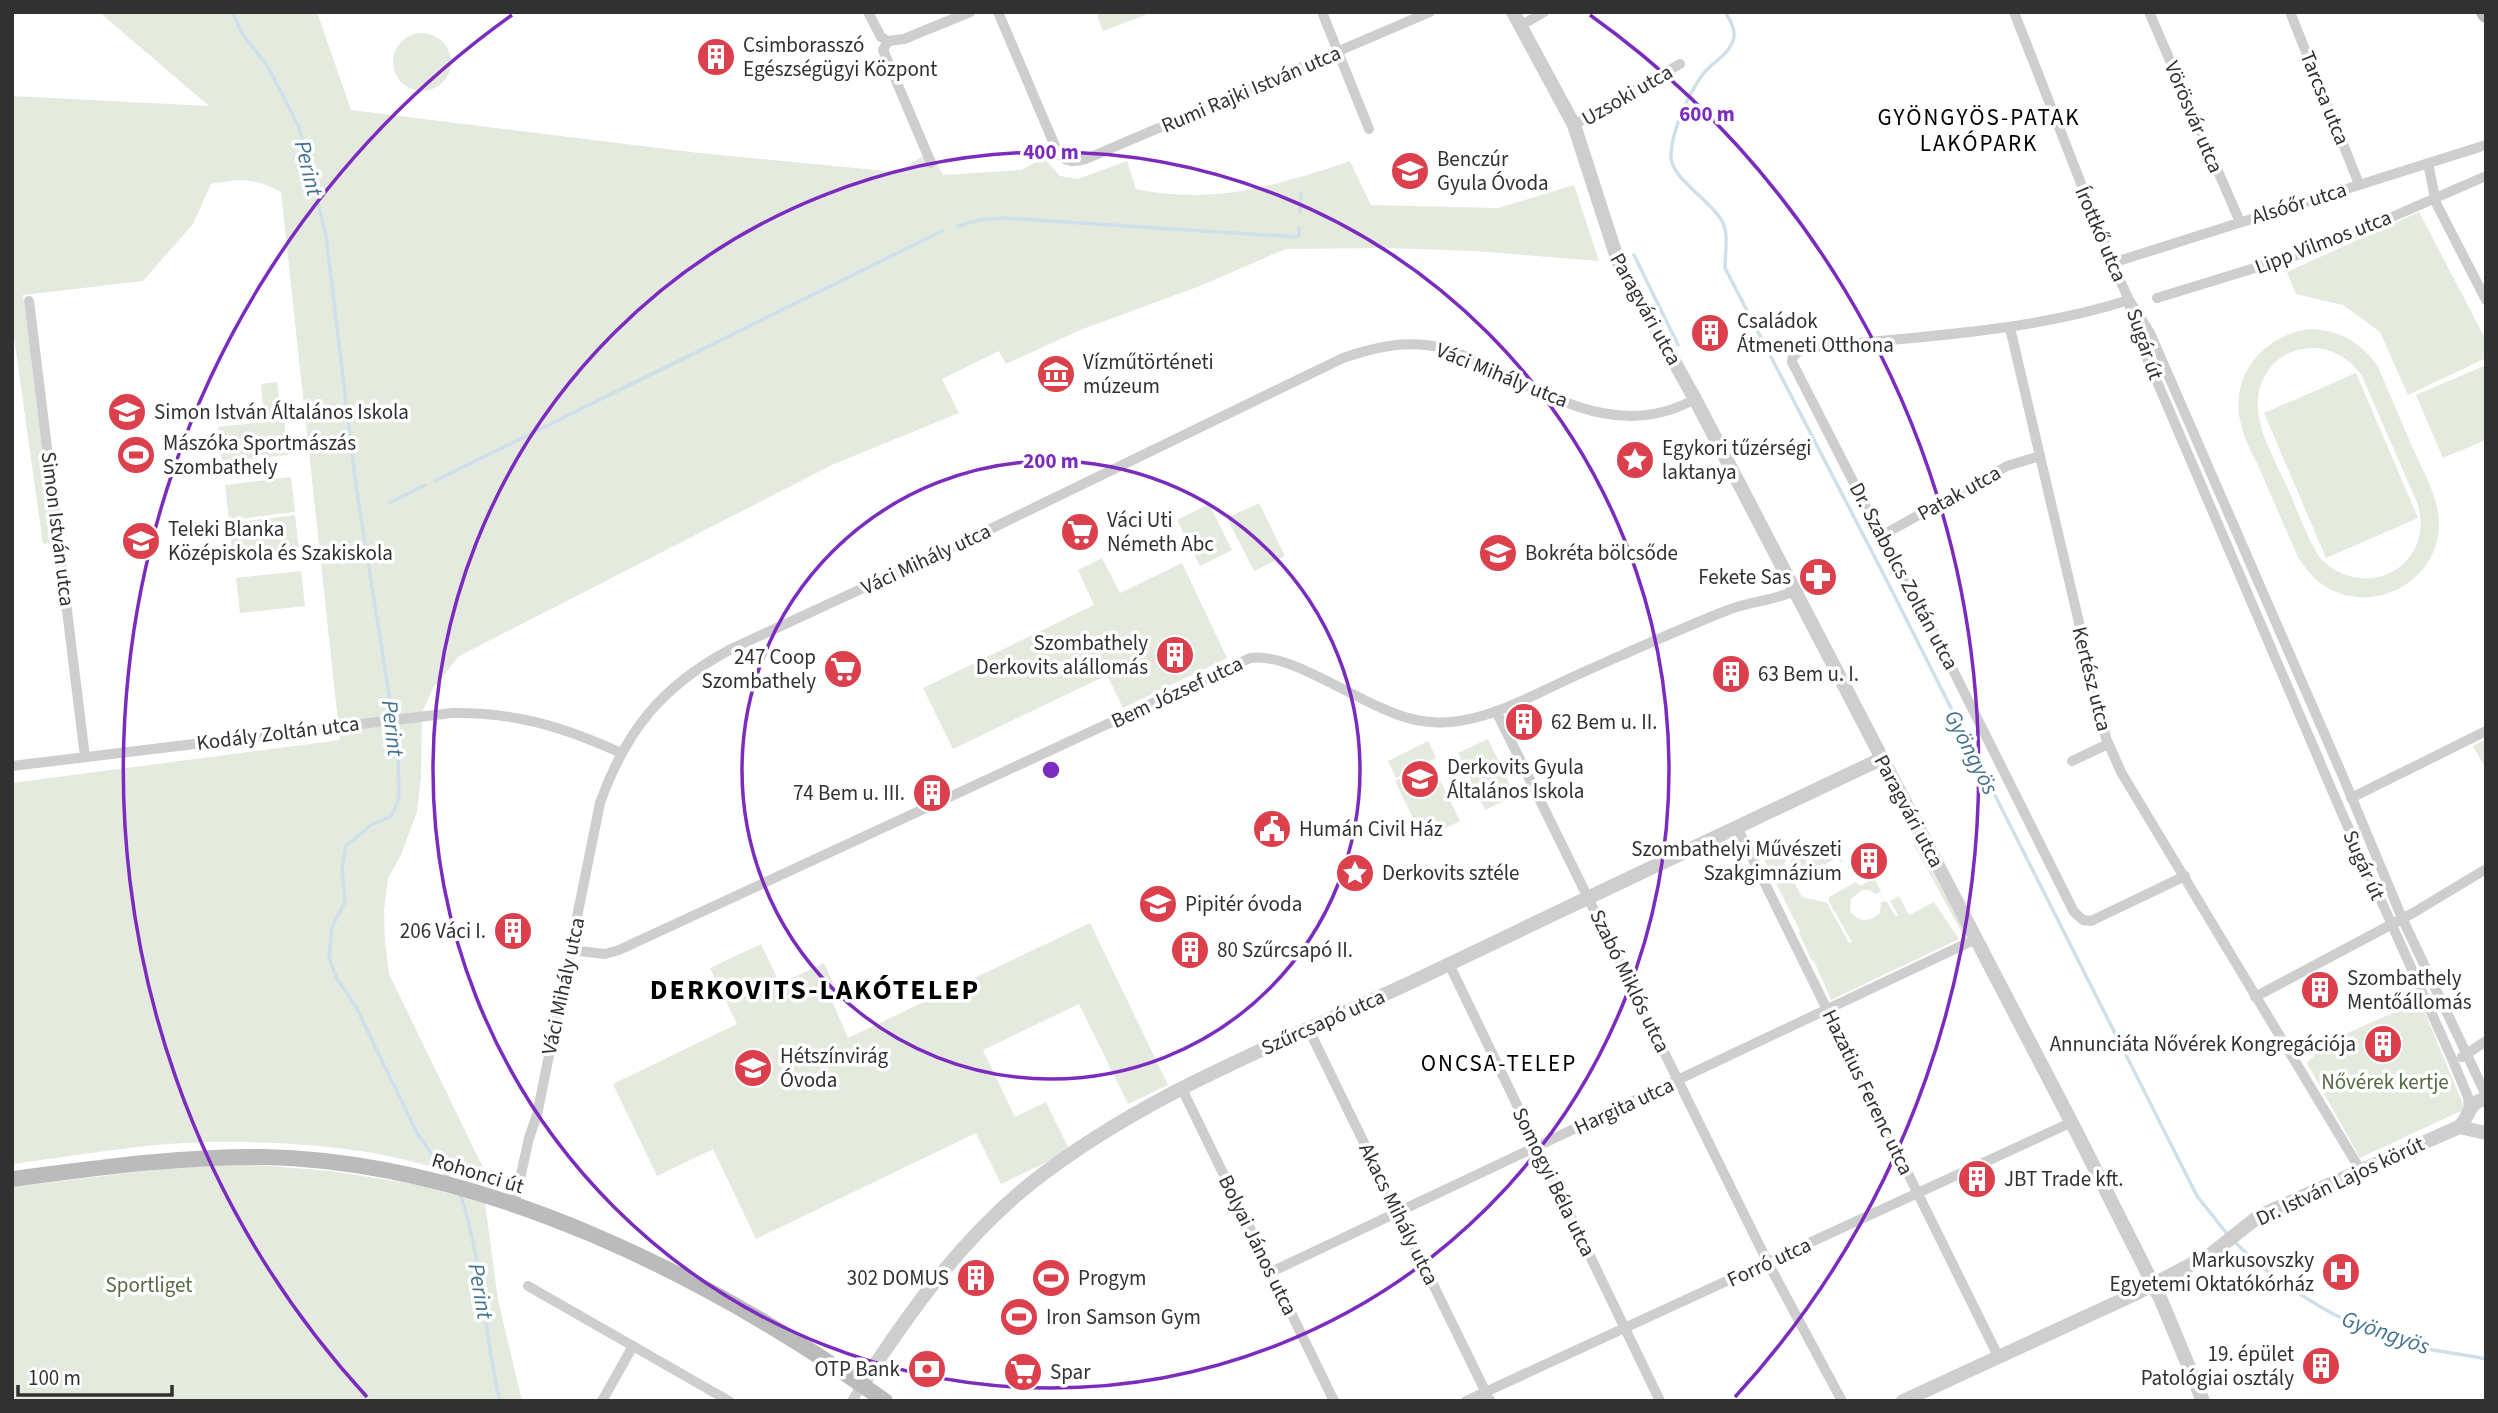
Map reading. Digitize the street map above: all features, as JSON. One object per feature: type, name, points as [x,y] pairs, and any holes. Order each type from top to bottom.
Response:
[{"type":"main road","name":"Rohonci út","points":[[12,1179],[217,1157],[322,1161],[373,1167],[419,1177],[514,1206],[617,1246],[678,1275],[785,1335],[885,1401]]},
{"type":"street","points":[[868,12],[881,37],[888,41],[904,39],[971,12]]},
{"type":"street","name":"Rumi Rajki István utca","points":[[998,12],[1058,153],[1070,162],[1086,159],[1430,12]]},
{"type":"street","points":[[1322,12],[1370,129]]},
{"type":"street","name":"Paragvári utca","points":[[1513,12],[1574,125],[1618,261],[1695,399],[2072,1122],[2153,1284],[2203,1401]]},
{"type":"street","points":[[1520,26],[1544,12]]},
{"type":"street","name":"Írottkő utca","points":[[2014,12],[2129,300]]},
{"type":"street","name":"Vörösvár utca","points":[[2149,12],[2240,222]]},
{"type":"street","name":"Tarcsa utca","points":[[2290,12],[2359,184]]},
{"type":"street","points":[[888,41],[883,50],[931,163]]},
{"type":"street","name":"Uzsoki utca","points":[[1574,125],[1680,64]]},
{"type":"street","name":"Alsóőr utca","points":[[2112,263],[2486,145]]},
{"type":"street","points":[[2428,163],[2434,198],[2441,215],[2486,300]]},
{"type":"street","name":"Lipp Vilmos utca","points":[[2157,298],[2323,247],[2486,176]]},
{"type":"street","points":[[2010,328],[2129,300]]},
{"type":"street","name":"Sugár út","points":[[2129,300],[2150,333],[2402,918],[2486,1097]]},
{"type":"street","name":"Sugár út","points":[[2129,300],[2137,335],[2390,925],[2468,1097],[2465,1117]]},
{"type":"street","name":"Simon István utca","points":[[29,301],[85,757]]},
{"type":"street","name":"Dr. Szabolcs Zoltán utca","points":[[2010,328],[1804,348],[1793,356],[1794,368],[1938,639],[2074,912],[2083,920],[2091,920],[2185,876]]},
{"type":"street","name":"Kertész utca","points":[[2010,328],[2100,720],[2108,744],[2121,772],[2361,1171]]},
{"type":"street","name":"Váci Mihály utca","points":[[514,1206],[529,1138],[537,1115],[600,803],[621,753],[642,722],[673,686],[713,659],[1359,352],[1396,345],[1442,348],[1555,398],[1617,417],[1658,414],[1677,409],[1695,399]]},
{"type":"street","name":"Patak utca","points":[[1881,536],[2007,466],[2040,456]]},
{"type":"street","name":"Bem József utca","points":[[570,950],[605,954],[619,950],[1250,658],[1266,657],[1284,661],[1380,709],[1417,720],[1447,722],[1496,711],[1730,609],[1782,596],[1794,590]]},
{"type":"street","name":"Szabó Miklós utca","points":[[1496,711],[1768,1263],[1842,1401]]},
{"type":"street","name":"Kodály Zoltán utca","points":[[12,766],[452,713],[505,715],[560,728],[621,753]]},
{"type":"street","points":[[2351,798],[2486,731]]},
{"type":"street","points":[[2072,761],[2108,744]]},
{"type":"street","name":"Szűrcsapó utca","points":[[852,1401],[909,1314],[959,1252],[1038,1178],[1088,1143],[1182,1089],[1881,759]]},
{"type":"street","name":"Hazatius Ferenc utca","points":[[1737,827],[1999,1358]]},
{"type":"street","points":[[2255,997],[2390,925],[2486,869]]},
{"type":"street","name":"Hargita utca","points":[[1271,1272],[1976,939]]},
{"type":"street","name":"Somogyi Béla utca","points":[[1449,964],[1660,1401]]},
{"type":"street","name":"Akacs Mihály utca","points":[[1308,1028],[1488,1396]]},
{"type":"street","points":[[2453,1061],[2486,1041]]},
{"type":"street","name":"Bolyai János utca","points":[[1182,1089],[1334,1401]]},
{"type":"street","name":"Dr. István Lajos körút","points":[[1903,1401],[1999,1358],[2211,1255],[2259,1216],[2361,1171],[2465,1117],[2475,1102],[2486,1097]]},
{"type":"street","points":[[2465,1117],[2482,1133]]},
{"type":"street","name":"Forró utca","points":[[1466,1401],[1488,1396],[1625,1328],[2072,1122]]},
{"type":"street","points":[[528,1286],[729,1401]]},
{"type":"street","points":[[602,1401],[633,1346]]},
{"type":"green space","points":[[99,12],[317,12],[351,110],[699,153],[897,172],[931,151],[943,175],[1021,170],[1044,158],[1060,176],[1078,179],[1127,161],[1136,189],[1192,195],[1218,194],[1270,185],[1350,161],[1371,205],[1498,208],[1574,185],[1599,261],[1475,251],[1285,249],[1200,286],[1080,330],[1006,364],[999,351],[942,379],[959,413],[834,464],[459,656],[433,688],[422,713],[421,778],[417,812],[401,855],[388,878],[384,911],[385,941],[389,974],[491,1184],[373,1153],[270,1143],[208,1142],[159,1145],[12,1164],[12,783],[340,740],[281,192],[247,180],[211,184],[193,224],[143,281],[23,295],[54,542],[43,544],[12,323],[12,96],[209,106]]},
{"type":"green space","points":[[1096,12],[1153,12],[1103,31]]},
{"type":"green space","points":[[422,33],[443,41],[451,62],[443,83],[422,91],[401,83],[393,62],[401,41]]},
{"type":"green space","points":[[2419,212],[2486,340],[2486,358],[2408,395],[2380,332],[2343,305],[2296,294],[2287,272]]},
{"type":"green space","points":[[2309,329],[2340,335],[2357,344],[2372,358],[2431,488],[2439,517],[2436,545],[2419,574],[2390,593],[2374,597],[2356,597],[2339,593],[2321,584],[2311,575],[2299,559],[2243,433],[2239,403],[2246,372],[2265,348],[2293,333]],"holes":[[[2299,350],[2326,350],[2349,361],[2362,376],[2418,505],[2421,527],[2416,546],[2406,561],[2392,572],[2376,578],[2357,578],[2338,572],[2321,559],[2307,535],[2268,446],[2258,413],[2262,382],[2276,362]]]},
{"type":"green space","points":[[2486,365],[2486,440],[2443,458],[2416,395]]},
{"type":"green space","points":[[2356,373],[2418,518],[2326,558],[2264,413]]},
{"type":"green space","points":[[277,382],[281,413],[264,415],[261,384]]},
{"type":"green space","points":[[284,420],[288,455],[222,462],[218,427]]},
{"type":"green space","points":[[291,477],[295,512],[229,520],[225,485]]},
{"type":"green space","points":[[1259,503],[1285,556],[1254,571],[1227,518]]},
{"type":"green space","points":[[1209,504],[1232,550],[1200,566],[1177,520]]},
{"type":"green space","points":[[295,515],[299,551],[233,558],[229,523]]},
{"type":"green space","points":[[1102,558],[1120,593],[1182,563],[1227,658],[1123,708],[1107,675],[953,749],[923,688],[1094,605],[1078,570]]},
{"type":"green space","points":[[301,571],[305,606],[240,613],[236,578]]},
{"type":"green space","points":[[1488,739],[1515,796],[1485,810],[1458,753]]},
{"type":"green space","points":[[2486,739],[2486,769],[2473,746]]},
{"type":"green space","points":[[1428,741],[1436,758],[1396,778],[1388,761]]},
{"type":"green space","points":[[1432,764],[1460,821],[1423,839],[1395,781]]},
{"type":"green space","points":[[1917,844],[1966,933],[1966,940],[1914,845]]},
{"type":"green space","points":[[1786,846],[1788,854],[1784,864],[1802,897],[1827,903],[1849,943],[1852,942],[1829,902],[1829,897],[1856,882],[1860,886],[1874,878],[1881,891],[1876,894],[1862,890],[1851,899],[1850,911],[1857,918],[1865,920],[1876,916],[1880,913],[1881,902],[1884,901],[1896,917],[1898,915],[1890,901],[1899,896],[1909,915],[1934,902],[1959,939],[1831,1000],[1763,857]]},
{"type":"green space","points":[[1822,846],[1834,849],[1843,861],[1838,857],[1822,864],[1811,870],[1813,875],[1798,883],[1799,877],[1810,869],[1812,852]]},
{"type":"green space","points":[[1796,855],[1802,855],[1807,863],[1805,869],[1796,871],[1791,866],[1791,860]]},
{"type":"green space","points":[[1090,923],[1168,1085],[1128,1104],[1079,1004],[983,1050],[1015,1117],[1046,1102],[1070,1151],[1001,1184],[976,1133],[756,1239],[713,1149],[657,1176],[613,1084],[737,1024],[710,968],[761,944],[780,984],[824,963],[839,997],[832,1001],[848,1038]]},
{"type":"green space","name":"Nővérek kertje","points":[[2420,1001],[2465,1109],[2360,1158],[2307,1063],[2327,1042]]},
{"type":"green space","name":"Sportliget","points":[[220,1162],[331,1171],[413,1184],[485,1203],[498,1300],[522,1401],[12,1401],[12,1187]]},
{"type":"waterway","name":"Perint","points":[[232,12],[242,33],[268,67],[299,127],[326,236],[356,486],[398,751],[399,797],[392,816],[371,825],[346,846],[342,869],[345,902],[332,927],[329,958],[337,979],[355,1005],[417,1133],[449,1179]]},
{"type":"waterway","name":"Gyöngyös","points":[[1725,12],[1734,30],[1732,43],[1703,74],[1692,91],[1674,134],[1672,163],[1676,172],[1722,221],[1726,237],[1725,268],[1885,577],[2197,1196],[2228,1235]]},
{"type":"waterway","points":[[1300,212],[1301,193]]},
{"type":"waterway","points":[[958,226],[979,220],[1003,218],[1296,237],[1299,235],[1299,228]]},
{"type":"waterway","points":[[435,481],[942,231]]},
{"type":"waterway","points":[[1634,255],[1678,345]]},
{"type":"waterway","points":[[389,503],[425,485]]},
{"type":"waterway","name":"Perint","points":[[460,1194],[474,1244],[500,1401]]},
{"type":"waterway","name":"Gyöngyös","points":[[2233,1240],[2294,1291],[2368,1331],[2417,1347],[2486,1359]]},
{"type":"place","name":"Csimborasszó Egészségügyi Központ","points":[[716,57]]},
{"type":"place","name":"Benczúr Gyula Óvoda","points":[[1410,171]]},
{"type":"place","name":"Családok Átmeneti Otthona","points":[[1710,333]]},
{"type":"place","name":"Vízműtörténeti múzeum","points":[[1056,374]]},
{"type":"place","name":"Simon István Általános Iskola","points":[[127,412]]},
{"type":"place","name":"Mászóka Sportmászás Szombathely","points":[[136,455]]},
{"type":"place","name":"Egykori tűzérségi laktanya","points":[[1635,460]]},
{"type":"place","name":"Váci Uti Németh Abc","points":[[1080,532]]},
{"type":"place","name":"Teleki Blanka Középiskola és Szakiskola","points":[[141,541]]},
{"type":"place","name":"Bokréta bölcsőde","points":[[1498,553]]},
{"type":"place","name":"Fekete Sas","points":[[1818,577]]},
{"type":"place","name":"Szombathely Derkovits alállomás","points":[[1175,655]]},
{"type":"place","name":"247 Coop Szombathely","points":[[843,669]]},
{"type":"place","name":"63 Bem u. I.","points":[[1731,674]]},
{"type":"place","name":"62 Bem u. II.","points":[[1524,722]]},
{"type":"place","name":"Derkovits Gyula Általános Iskola","points":[[1420,779]]},
{"type":"place","name":"74 Bem u. III.","points":[[932,793]]},
{"type":"place","name":"Humán Civil Ház","points":[[1272,829]]},
{"type":"place","name":"Szombathelyi Művészeti Szakgimnázium","points":[[1869,861]]},
{"type":"place","name":"Derkovits sztéle","points":[[1355,873]]},
{"type":"place","name":"Pipitér óvoda","points":[[1158,904]]},
{"type":"place","name":"206 Váci I.","points":[[513,931]]},
{"type":"place","name":"80 Szűrcsapó II.","points":[[1190,950]]},
{"type":"place","name":"Szombathely Mentőállomás","points":[[2320,990]]},
{"type":"place","name":"Annunciáta Nővérek Kongregációja","points":[[2383,1044]]},
{"type":"place","name":"Hétszínvirág Óvoda","points":[[753,1068]]},
{"type":"place","name":"JBT Trade kft.","points":[[1977,1179]]},
{"type":"place","name":"Markusovszky Egyetemi Oktatókórház","points":[[2341,1272]]},
{"type":"place","name":"302 DOMUS","points":[[976,1278]]},
{"type":"place","name":"Progym","points":[[1051,1278]]},
{"type":"place","name":"Iron Samson Gym","points":[[1019,1317]]},
{"type":"place","name":"19. épület Patológiai osztály","points":[[2321,1366]]},
{"type":"place","name":"OTP Bank","points":[[927,1369]]},
{"type":"place","name":"Spar","points":[[1023,1372]]},
{"type":"district","name":"GYÖNGYÖS-PATAK LAKÓPARK","points":[[1979,130]]},
{"type":"district","name":"DERKOVITS-LAKÓTELEP","points":[[815,989]]},
{"type":"district","name":"ONCSA-TELEP","points":[[1499,1063]]}]
